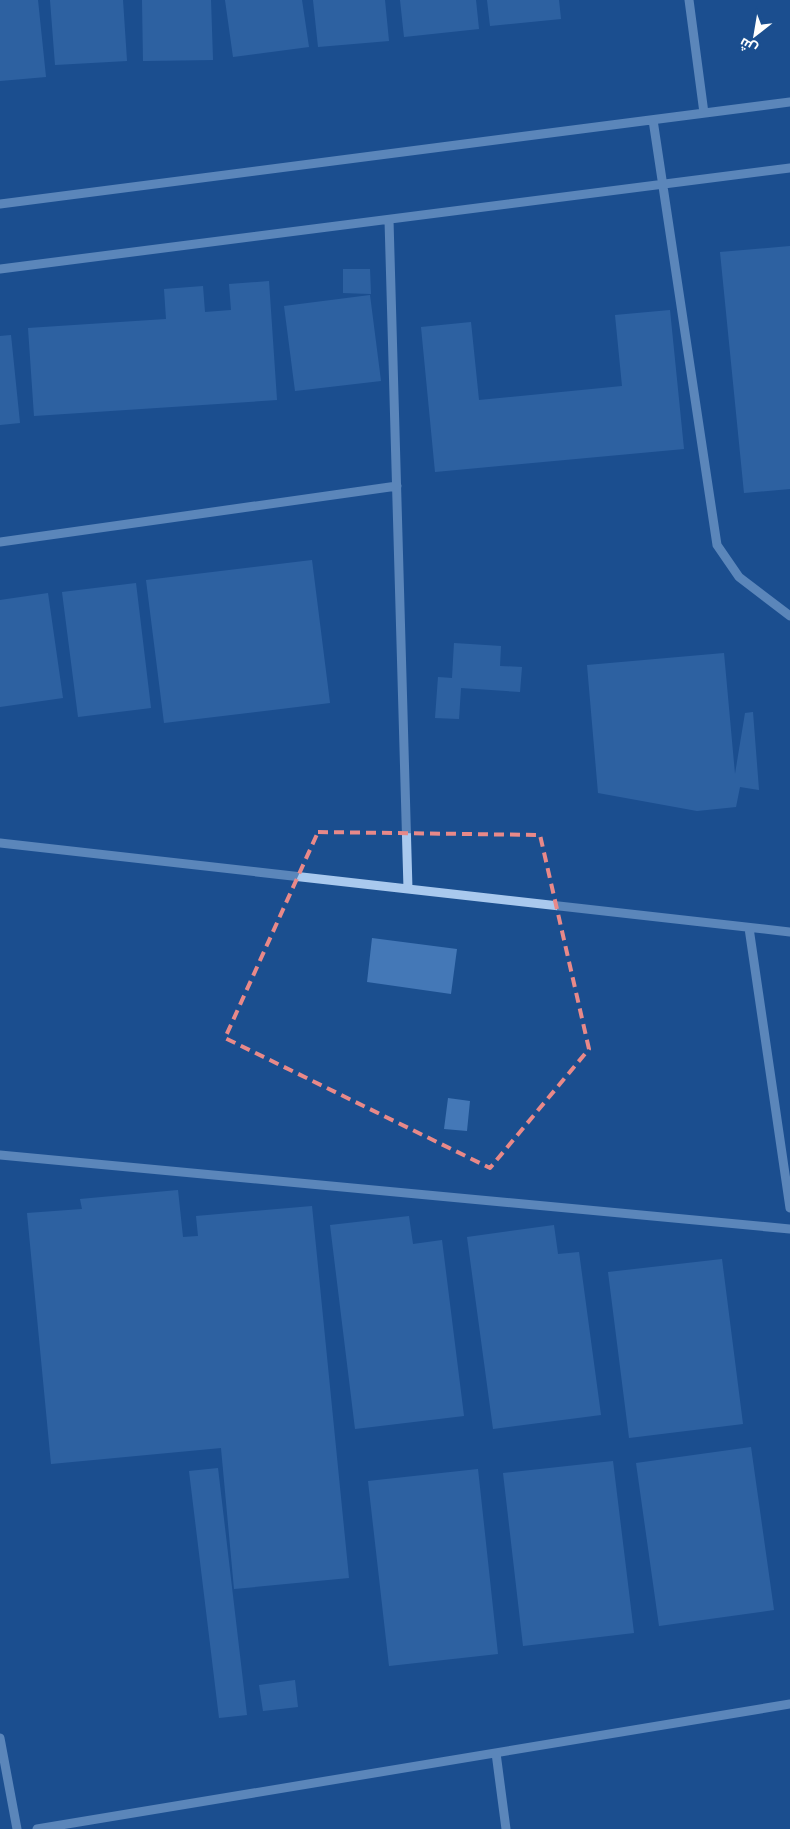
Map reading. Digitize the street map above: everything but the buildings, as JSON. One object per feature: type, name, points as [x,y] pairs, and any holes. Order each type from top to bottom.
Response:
[{"type":"street","points":[[689,0],[704,113]]},
{"type":"street","points":[[0,204],[790,102]]},
{"type":"street","points":[[653,120],[717,545],[739,577],[790,616]]},
{"type":"street","points":[[0,269],[790,168]]},
{"type":"street","points":[[389,220],[408,889]]},
{"type":"street","points":[[0,542],[397,486]]},
{"type":"street","points":[[0,843],[790,932]]},
{"type":"street","points":[[749,928],[790,1208]]},
{"type":"street","points":[[0,1155],[790,1229]]},
{"type":"street","points":[[37,1829],[790,1704]]},
{"type":"street","points":[[0,1738],[17,1829]]},
{"type":"street","points":[[496,1753],[506,1829]]},
{"type":"highlighted area","points":[[318,832],[540,835],[589,1049],[490,1168],[225,1038]]}]
